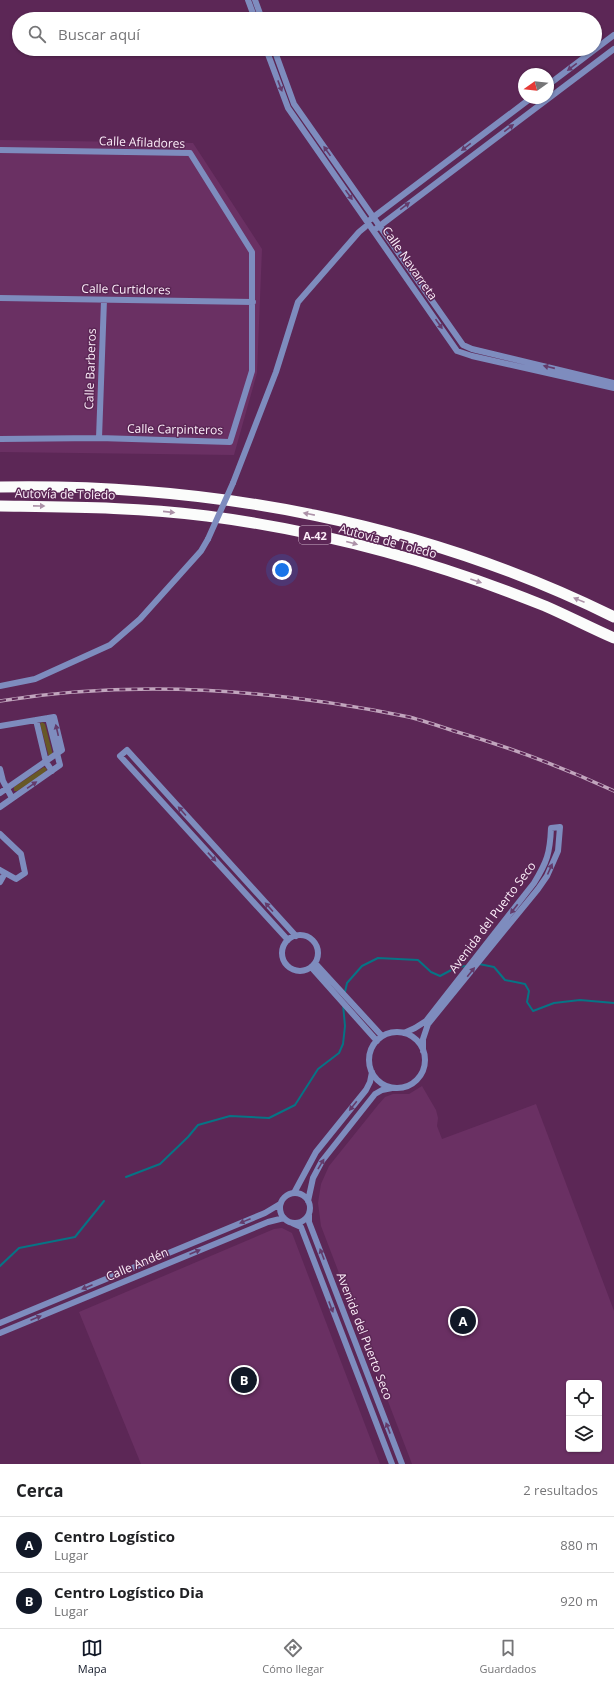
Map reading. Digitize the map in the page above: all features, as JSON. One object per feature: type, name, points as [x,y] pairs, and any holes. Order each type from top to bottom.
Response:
[{"type":"highway","points":[[0,479],[22,486]]},
{"type":"highway","name":"Autovía de Toledo","points":[[0,487],[120,488],[190,495],[267,506],[344,521],[445,549],[585,602],[614,617]]},
{"type":"highway","name":"Autovía de Toledo","points":[[0,506],[95,507],[207,516],[276,527],[346,542],[438,568],[493,587],[545,606],[614,638]]},
{"type":"street","points":[[248,0],[252,12]]},
{"type":"street","points":[[255,0],[259,12]]},
{"type":"street","points":[[602,44],[614,35]]},
{"type":"street","points":[[377,228],[614,49]]},
{"type":"street","name":"Calle Navarreta","points":[[269,56],[288,108],[366,224],[377,228],[463,344],[472,349],[614,383]]},
{"type":"street","name":"Calle Navarreta","points":[[277,56],[294,104],[374,217],[377,228],[457,351],[472,356],[614,388]]},
{"type":"street","points":[[554,80],[586,56]]},
{"type":"street","points":[[0,686],[35,679],[110,645],[140,619],[201,551],[208,539],[233,483],[276,372],[298,302],[366,224],[523,104]]},
{"type":"street","name":"Calle Afiladores","points":[[0,150],[190,153],[252,252],[253,302]]},
{"type":"street","name":"Calle Curtidores","points":[[0,298],[253,302]]},
{"type":"street","name":"Calle Barberos","points":[[98,438],[104,300]]},
{"type":"street","name":"Calle Carpinteros","points":[[0,439],[98,438],[230,442],[252,371],[253,302]]},
{"type":"street","points":[[0,726],[54,717],[62,750],[0,793]]},
{"type":"street","points":[[0,807],[60,765],[56,755],[48,718]]},
{"type":"street","points":[[36,720],[46,762],[52,771]]},
{"type":"street","points":[[288,940],[120,756],[127,750],[296,936]]},
{"type":"street","points":[[0,769],[6,788],[12,798]]},
{"type":"street","name":"Avenida del Puerto Seco","points":[[379,1039],[395,1032],[404,1033],[415,1028],[426,1020],[534,884],[545,866],[550,850],[551,828],[560,827],[558,851],[547,876],[428,1024],[423,1039],[425,1060],[423,1070],[418,1078],[406,1086],[382,1090],[375,1094],[328,1152],[313,1178],[308,1201],[310,1210],[309,1222],[402,1464]]},
{"type":"street","points":[[0,834],[21,854],[25,873],[16,879],[3,871],[0,882]]},
{"type":"street","points":[[296,936],[304,936],[314,941],[318,952],[313,965],[300,971],[289,966],[285,962],[283,950],[288,940],[296,936]]},
{"type":"street","points":[[313,965],[341,992],[379,1039]]},
{"type":"street","points":[[313,965],[340,1000],[379,1039]]},
{"type":"street","points":[[404,1033],[412,1036],[419,1042],[423,1051]]},
{"type":"street","points":[[379,1039],[369,1053],[369,1062],[372,1072],[376,1078],[383,1084],[392,1088]]},
{"type":"street","points":[[294,1193],[316,1152],[366,1090],[370,1082],[372,1072]]},
{"type":"street","points":[[284,1218],[281,1214],[280,1204],[286,1196],[294,1193],[304,1196],[308,1201]]},
{"type":"street","name":"Calle Andén","points":[[0,1323],[265,1213],[280,1204]]},
{"type":"street","points":[[292,1223],[301,1222],[309,1215]]},
{"type":"street","name":"Avenida del Puerto Seco","points":[[284,1218],[300,1228],[392,1464]]},
{"type":"street","name":"Calle Andén","points":[[0,1333],[261,1225],[284,1218]]},
{"type":"shaded area","points":[[0,140],[193,143],[262,249],[257,373],[234,455],[0,452]]},
{"type":"shaded area","points":[[42,722],[45,724],[53,755],[49,757],[40,724]]},
{"type":"shaded area","points":[[44,767],[47,769],[44,774],[17,791],[14,791],[14,787]]},
{"type":"shaded area","points":[[422,1086],[436,1110],[438,1118],[437,1126],[442,1139],[536,1104],[614,1311],[614,1464],[412,1464],[321,1226],[318,1203],[321,1184],[329,1166],[385,1097],[393,1094],[409,1094]]},
{"type":"shaded area","points":[[282,1228],[292,1233],[380,1464],[141,1464],[79,1312],[274,1229]]},
{"type":"waterway","points":[[345,992],[347,983],[362,966],[378,958],[418,960],[431,972],[440,976],[457,967],[467,966]]},
{"type":"waterway","points":[[479,964],[494,967],[505,980],[525,984],[529,991],[527,1002],[533,1011],[554,1003],[580,1000],[614,1003]]},
{"type":"waterway","points":[[126,1177],[160,1164],[188,1137],[198,1125],[230,1116],[269,1118],[295,1105],[318,1069],[339,1053],[343,1044],[345,1026],[343,1004]]},
{"type":"waterway","points":[[0,1266],[19,1248],[75,1237],[104,1201]]},
{"type":"railway","points":[[0,701],[51,694],[102,690],[154,689],[205,690],[256,694],[358,707],[409,717],[495,744],[535,758],[614,791]]},
{"type":"place","name":"Centro Logístico","points":[[463,1321]]},
{"type":"place","name":"Centro Logístico Dia","points":[[244,1380]]}]
